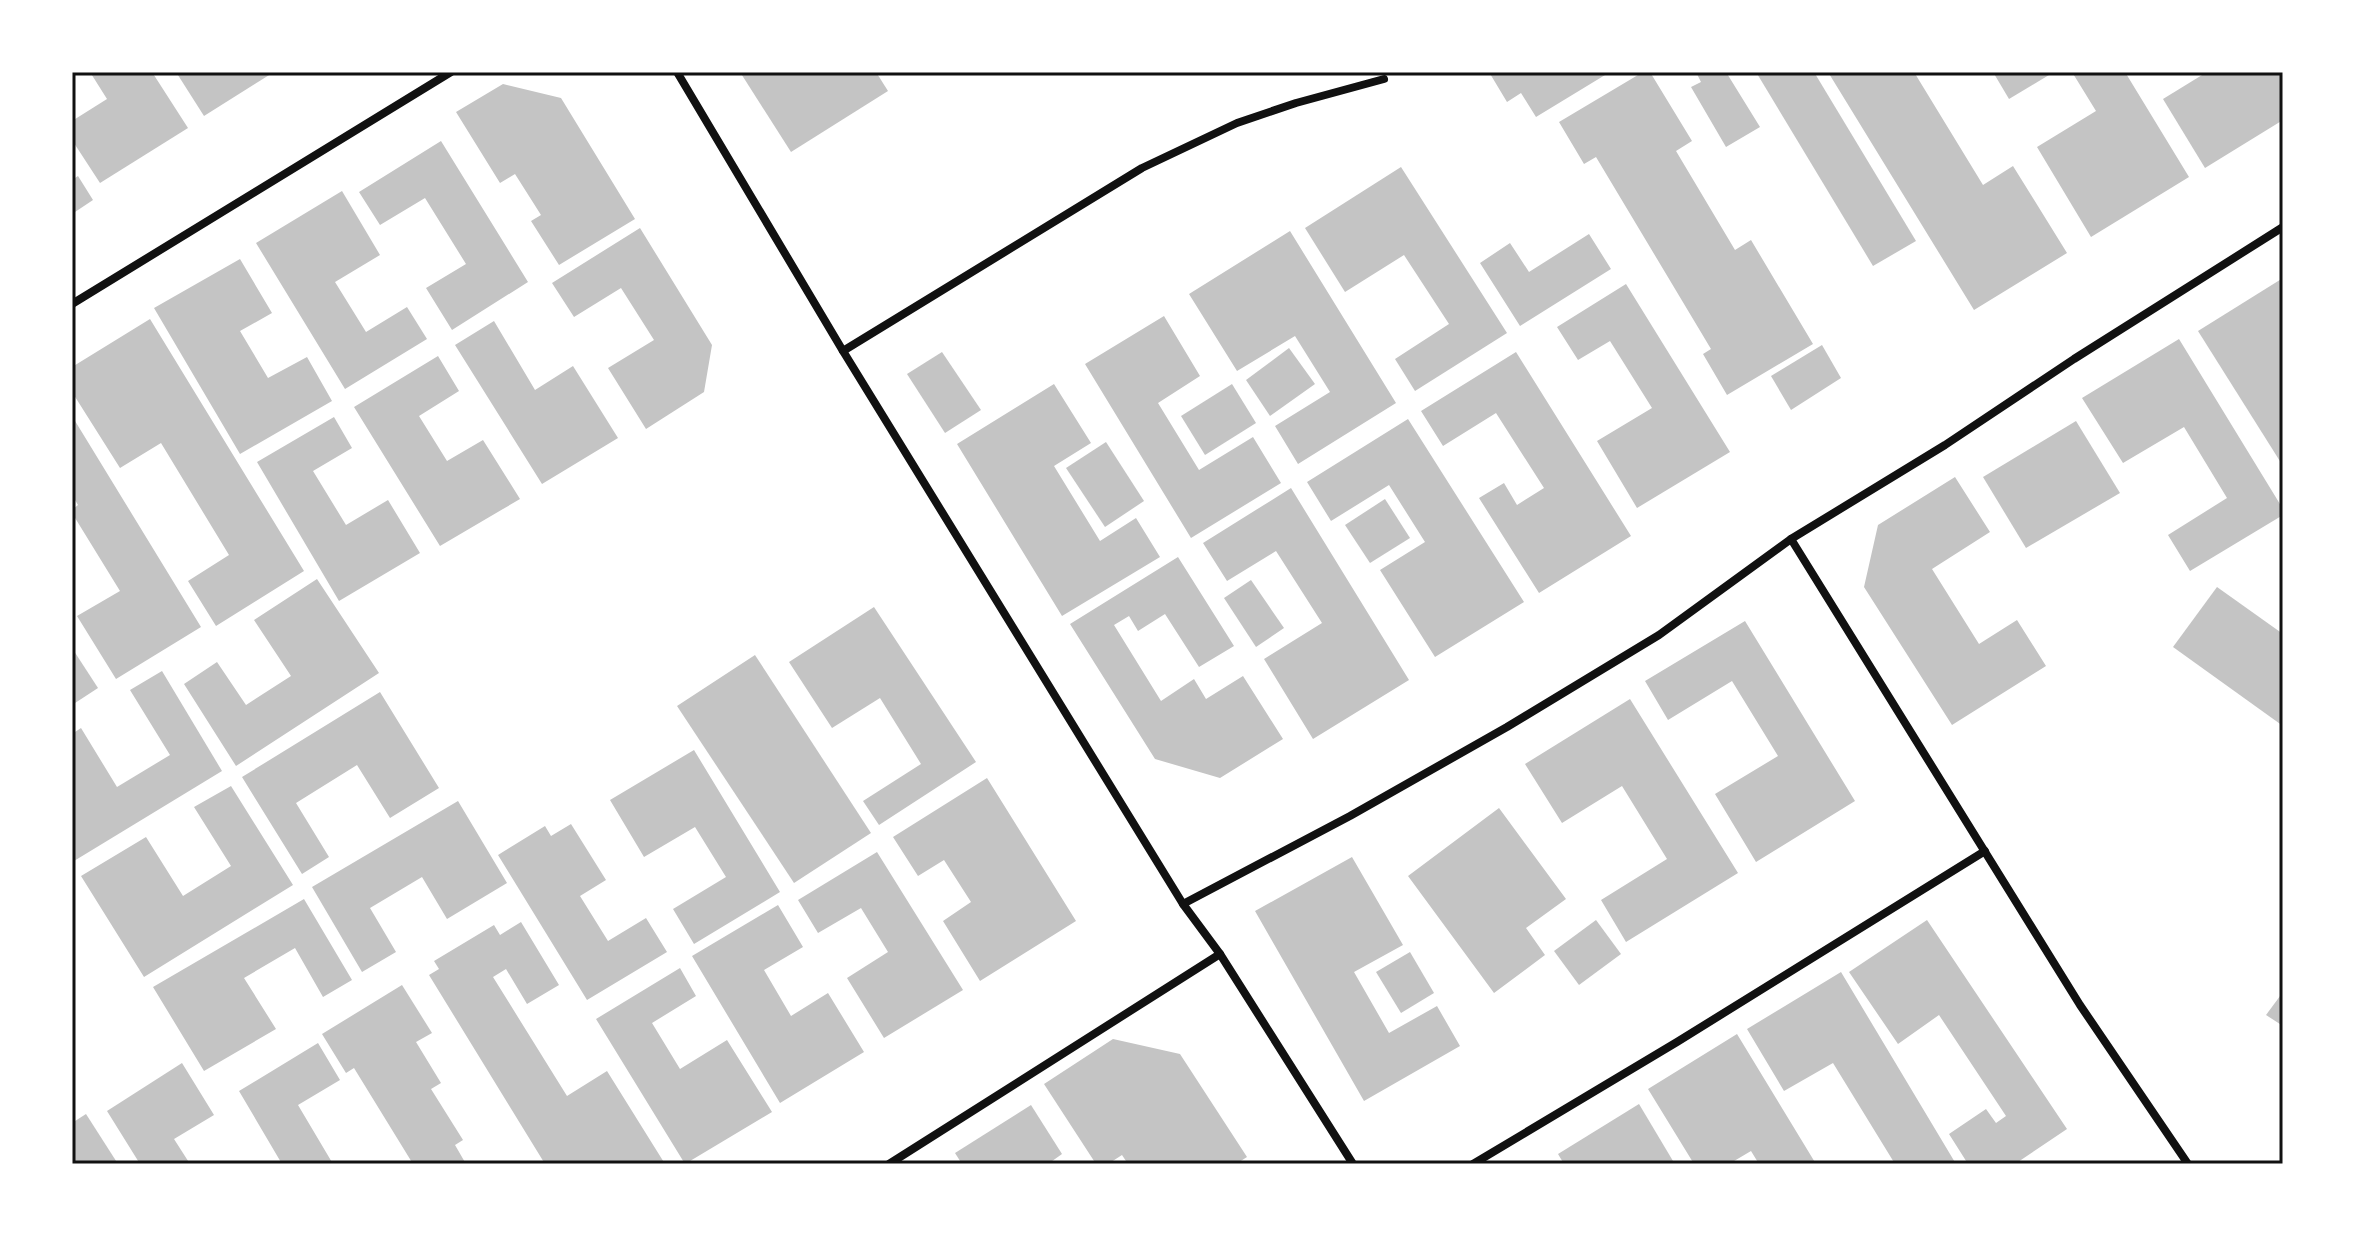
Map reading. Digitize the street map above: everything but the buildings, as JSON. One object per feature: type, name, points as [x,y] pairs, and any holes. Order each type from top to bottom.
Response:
[{"type":"street","points":[[72,304],[451,72]]},
{"type":"street","points":[[677,72],[843,351],[1183,904],[1220,954],[1353,1164]]},
{"type":"street","points":[[843,351],[1142,168],[1237,123],[1384,79]]},
{"type":"street","points":[[1183,904],[1350,816],[1507,727],[1659,635],[1791,539],[1945,445],[2283,227]]},
{"type":"street","points":[[1791,539],[2080,1005],[2188,1164]]},
{"type":"street","points":[[1473,1164],[1985,851]]},
{"type":"street","points":[[889,1164],[1220,954]]}]
